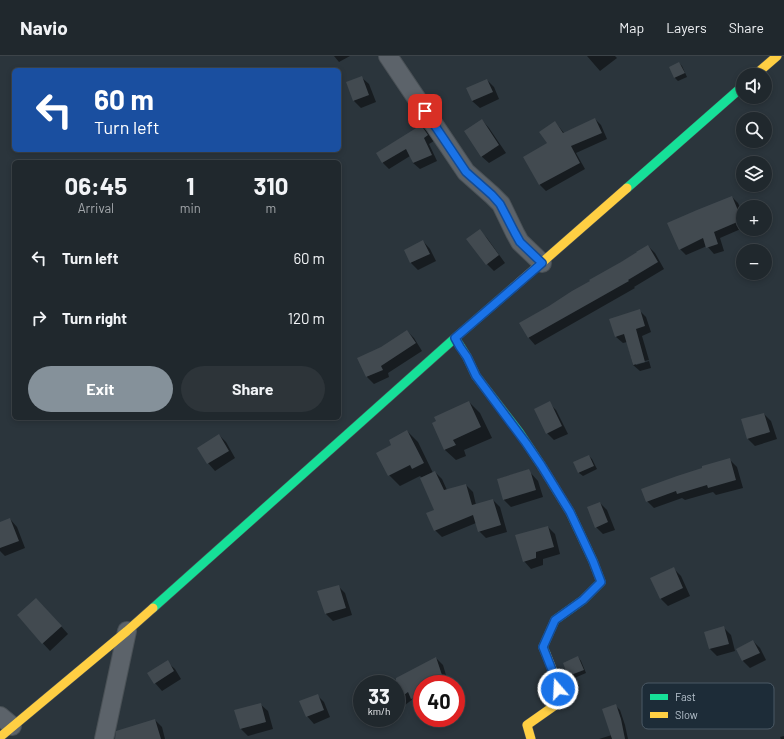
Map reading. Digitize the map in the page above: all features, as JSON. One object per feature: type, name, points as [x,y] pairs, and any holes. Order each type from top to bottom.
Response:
[{"type":"street","points":[[388,56],[466,172],[500,204],[520,242],[542,263]]},
{"type":"street","points":[[763,68],[777,56]]},
{"type":"street","points":[[4,726],[127,632],[455,338],[736,92]]},
{"type":"street","points":[[455,338],[467,357],[476,376],[523,438],[570,512],[601,582],[583,600],[555,620],[543,647],[556,680],[560,698],[554,706],[527,725],[531,739]]},
{"type":"street","points":[[104,739],[127,632]]},
{"type":"building","points":[[679,62],[685,73],[674,78],[669,67]]},
{"type":"building","points":[[362,76],[369,95],[353,101],[346,82]]},
{"type":"building","points":[[487,79],[493,92],[472,101],[466,88]]},
{"type":"building","points":[[595,118],[602,133],[571,146],[580,163],[539,185],[523,157],[547,143],[539,132],[555,121],[563,133]]},
{"type":"building","points":[[482,119],[499,145],[481,157],[464,131]]},
{"type":"building","points":[[421,125],[428,135],[424,138],[432,155],[413,163],[406,149],[382,163],[376,153]]},
{"type":"building","points":[[732,196],[736,206],[736,223],[714,232],[718,244],[706,248],[703,238],[679,250],[667,223]]},
{"type":"building","points":[[480,229],[499,255],[486,265],[466,239]]},
{"type":"building","points":[[423,240],[430,254],[410,263],[404,250]]},
{"type":"building","points":[[648,245],[658,262],[628,280],[629,281],[528,338],[519,323]]},
{"type":"building","points":[[640,309],[645,326],[636,329],[645,362],[633,365],[624,334],[615,337],[609,319]]},
{"type":"building","points":[[407,330],[416,343],[381,366],[383,370],[366,377],[357,358],[381,347]]},
{"type":"building","points":[[469,401],[481,427],[453,440],[456,445],[444,450],[432,423],[436,421],[434,417]]},
{"type":"building","points":[[550,401],[562,426],[546,434],[534,409]]},
{"type":"building","points":[[764,413],[770,432],[747,439],[741,419]]},
{"type":"building","points":[[407,430],[424,463],[412,469],[410,465],[388,476],[376,453],[391,445],[389,440]]},
{"type":"building","points":[[219,434],[229,451],[207,464],[197,448]]},
{"type":"building","points":[[589,455],[594,466],[578,473],[573,462]]},
{"type":"building","points":[[730,458],[736,480],[708,488],[707,485],[677,494],[676,491],[646,502],[641,489],[702,468],[702,466]]},
{"type":"building","points":[[529,469],[536,490],[503,500],[497,479]]},
{"type":"building","points":[[435,471],[444,490],[466,484],[472,505],[493,499],[501,525],[478,532],[473,515],[434,531],[426,513],[434,510],[420,478]]},
{"type":"building","points":[[600,502],[608,522],[595,528],[587,507]]},
{"type":"building","points":[[10,518],[19,541],[0,548],[0,522]]},
{"type":"building","points":[[548,526],[554,547],[536,552],[536,558],[523,562],[515,535]]},
{"type":"building","points":[[674,567],[683,588],[660,599],[650,578]]},
{"type":"building","points":[[339,585],[346,608],[325,614],[317,591]]},
{"type":"building","points":[[36,598],[62,626],[42,644],[17,615]]},
{"type":"building","points":[[724,626],[729,644],[709,649],[704,632]]},
{"type":"building","points":[[753,640],[760,653],[742,661],[736,649]]},
{"type":"building","points":[[578,656],[584,670],[568,676],[563,663]]},
{"type":"building","points":[[436,657],[442,675],[413,675],[413,698],[411,699],[408,692],[405,694],[405,675],[402,675]]},
{"type":"building","points":[[168,660],[174,671],[154,684],[147,673]]},
{"type":"building","points":[[318,694],[324,710],[306,717],[299,701]]},
{"type":"building","points":[[261,703],[266,722],[240,729],[234,710]]},
{"type":"building","points":[[616,704],[625,739],[612,739],[602,709]]},
{"type":"building","points":[[155,719],[161,739],[115,739],[116,731]]},
{"type":"traffic: fast","points":[[627,188],[736,92]]},
{"type":"traffic: fast","points":[[153,608],[514,287]]},
{"type":"traffic: fast","points":[[455,338],[467,357],[476,376],[519,432],[570,512],[601,582],[583,600],[555,620],[543,647],[546,654]]},
{"type":"traffic: slow","points":[[763,68],[777,56]]},
{"type":"traffic: slow","points":[[514,287],[627,188]]},
{"type":"traffic: slow","points":[[0,737],[153,608]]},
{"type":"traffic: slow","points":[[531,739],[527,725],[554,706],[560,698],[556,679],[546,654]]},
{"type":"route","points":[[425,111],[466,172],[500,204],[520,242],[542,263],[455,338],[467,357],[476,376],[519,432],[570,512],[601,582],[583,600],[555,620],[543,647],[558,689]]}]
